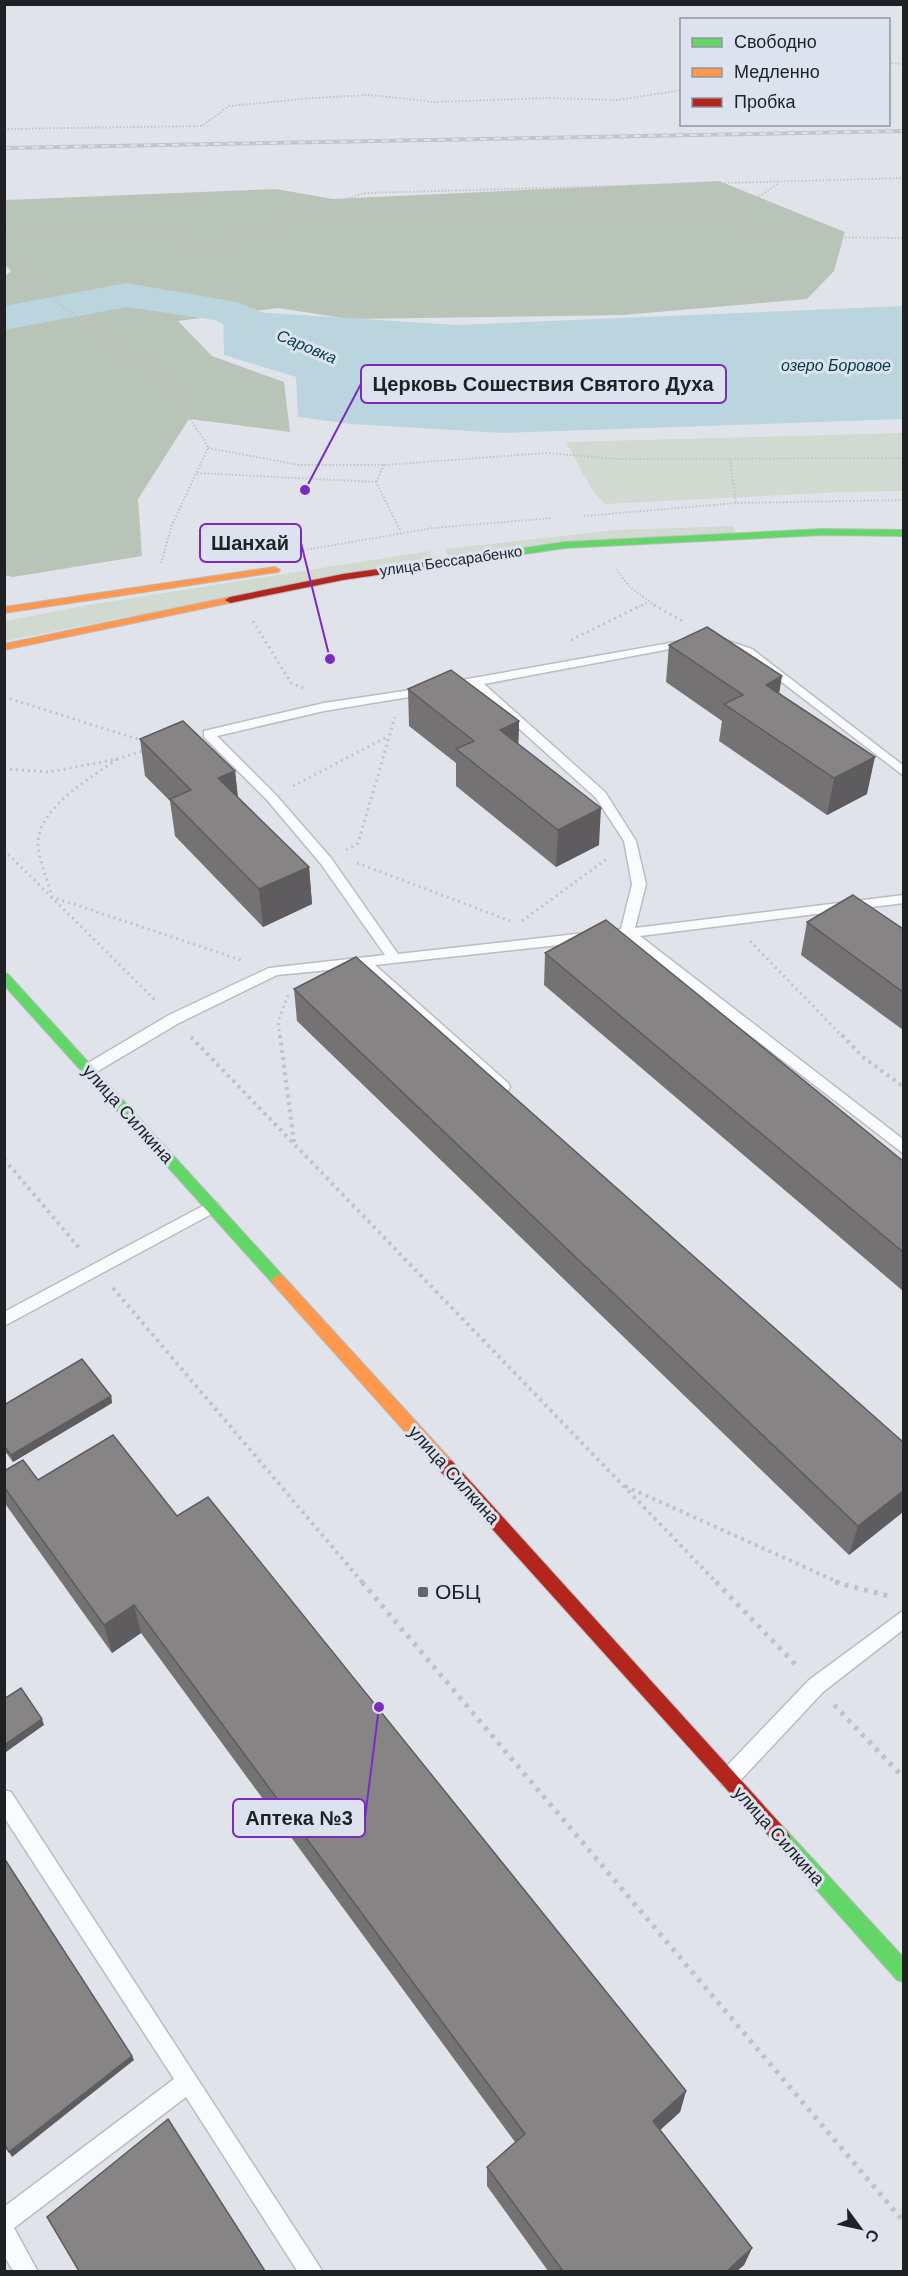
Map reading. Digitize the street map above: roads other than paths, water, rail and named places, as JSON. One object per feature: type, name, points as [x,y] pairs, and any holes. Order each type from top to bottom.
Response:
[{"type":"main road","points":[[785,520],[868,519]]},
{"type":"main road","name":"улица Бессарабенко","points":[[4,647],[343,577],[565,544],[822,532],[903,533]]},
{"type":"main road","points":[[4,610],[284,568]]},
{"type":"main road","name":"улица Силкина","points":[[4,977],[903,1973]]},
{"type":"lane","points":[[395,959],[331,858],[208,734],[324,707],[712,639],[748,651],[903,772]]},
{"type":"lane","points":[[476,682],[601,795],[630,841],[639,884],[627,933]]},
{"type":"lane","points":[[88,1070],[174,1019],[274,971],[627,933],[903,899]]},
{"type":"lane","points":[[849,906],[867,918]]},
{"type":"lane","points":[[627,933],[903,1149]]},
{"type":"lane","points":[[362,961],[513,1096]]},
{"type":"lane","points":[[4,1320],[212,1207]]},
{"type":"lane","points":[[728,1779],[816,1686],[903,1618]]},
{"type":"lane","points":[[4,1799],[312,2271]]},
{"type":"lane","points":[[4,2221],[188,2082]]},
{"type":"lane","points":[[4,2233],[27,2271]]},
{"type":"water","name":"озеро Боровое","points":[[903,306],[903,419],[504,433],[351,424],[298,417],[296,377],[224,355],[223,310],[456,325]]},
{"type":"waterway","name":"Саровка","points":[[4,318],[127,295],[223,310],[306,345]]},
{"type":"railway","points":[[4,148],[904,131]]},
{"type":"place","name":"Церковь Сошествия Святого Духа","points":[[305,490]]},
{"type":"place","name":"Шанхай","points":[[330,659]]},
{"type":"place","name":"ОБЦ","points":[[423,1592]]},
{"type":"place","name":"Аптека №3","points":[[379,1707]]}]
